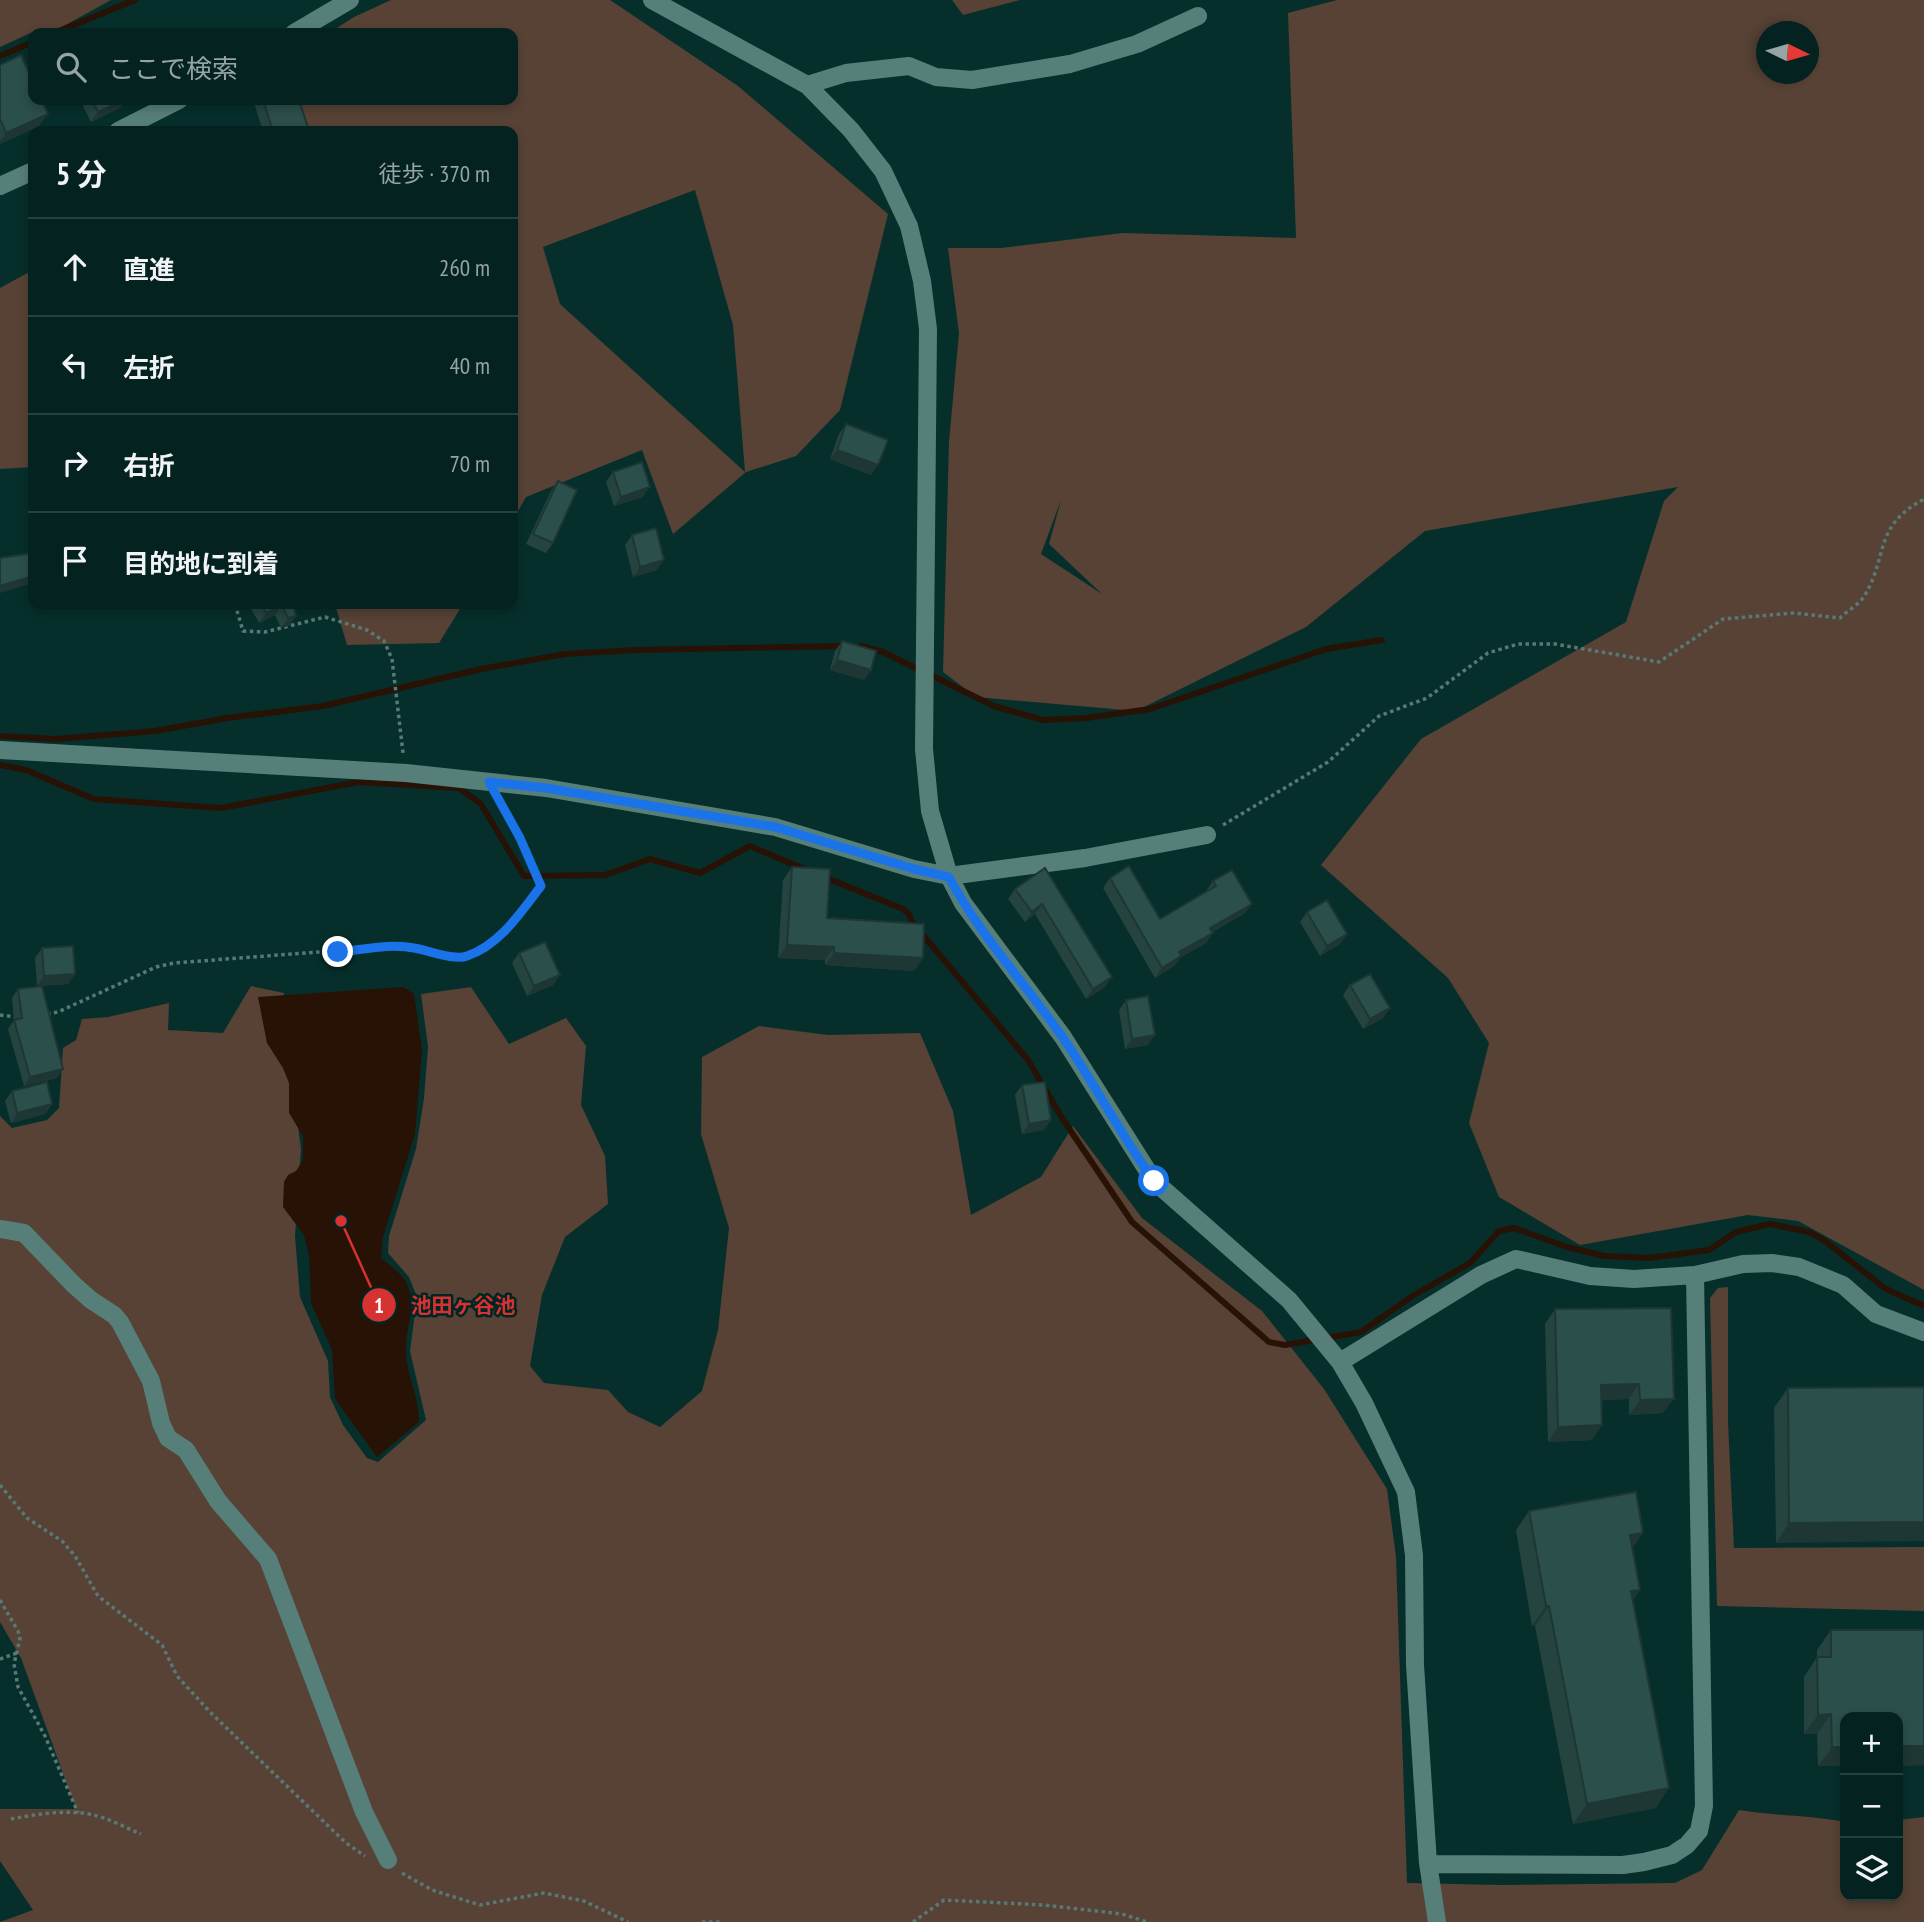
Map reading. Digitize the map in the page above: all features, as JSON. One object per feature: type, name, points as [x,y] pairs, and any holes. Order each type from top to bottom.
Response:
[{"type":"street","points":[[302,28],[350,0]]},
{"type":"street","points":[[652,0],[807,85],[851,130],[883,171],[909,226],[922,281],[928,329],[925,749],[930,811],[949,877],[963,903],[1063,1037],[1154,1181],[1289,1300],[1340,1362],[1364,1403],[1406,1492],[1414,1555],[1415,1665],[1437,1922]]},
{"type":"street","points":[[807,85],[846,73],[909,66],[936,77],[971,80],[1070,64],[1137,44],[1198,16]]},
{"type":"street","points":[[128,126],[169,105]]},
{"type":"street","points":[[0,186],[28,173]]},
{"type":"street","points":[[0,750],[406,773],[546,788],[775,827],[949,877],[1085,858],[1207,835]]},
{"type":"street","points":[[0,1229],[24,1233],[74,1285],[120,1322],[151,1381],[161,1423],[168,1438],[186,1450],[218,1501],[268,1559],[364,1812],[388,1860]]},
{"type":"street","points":[[1340,1362],[1481,1275],[1516,1259],[1590,1276],[1634,1279],[1695,1275],[1743,1264],[1772,1263],[1800,1267],[1843,1285],[1875,1314],[1924,1332]]},
{"type":"street","points":[[1430,1864],[1623,1865],[1672,1855],[1699,1831],[1704,1806],[1695,1275]]},
{"type":"path","points":[[1207,835],[1328,762],[1379,716],[1427,698],[1488,653],[1518,644],[1555,644],[1659,662],[1723,620],[1794,614],[1840,618],[1864,598],[1890,524],[1905,509],[1924,499]]},
{"type":"path","points":[[236,609],[243,631],[265,632],[325,617],[367,630],[384,641],[392,659],[406,773]]},
{"type":"path","points":[[45,1014],[58,1012],[156,967],[174,963],[384,947],[412,947],[465,957],[493,942],[512,924],[541,886],[520,838],[489,782]]},
{"type":"path","points":[[0,1015],[19,1017]]},
{"type":"path","points":[[0,1485],[27,1518],[62,1541],[75,1556],[98,1596],[162,1645],[177,1676],[219,1721],[346,1843],[362,1855],[376,1860],[388,1860],[409,1878],[432,1890],[480,1905],[544,1894],[584,1901],[628,1922]]},
{"type":"path","points":[[0,1600],[20,1639],[14,1664],[18,1686],[45,1736],[78,1813]]},
{"type":"path","points":[[0,1659],[16,1653]]},
{"type":"path","points":[[11,1819],[78,1813],[95,1815],[141,1834]]},
{"type":"path","points":[[913,1922],[944,1900],[1057,1906],[1122,1914],[1147,1922]]},
{"type":"path","points":[[702,1922],[723,1922]]},
{"type":"shaded area","points":[[0,0],[111,0],[60,28],[28,28],[28,34],[0,47]]},
{"type":"shaded area","points":[[391,0],[610,0],[738,86],[888,214],[840,410],[796,456],[746,472],[673,534],[642,450],[526,497],[518,511],[518,126],[306,126],[298,105],[518,105],[518,28],[337,28]],"holes":[[[695,190],[733,325],[745,472],[560,304],[543,247]]]},
{"type":"shaded area","points":[[952,0],[1020,0],[963,15]]},
{"type":"shaded area","points":[[1337,0],[1924,0],[1924,1290],[1798,1221],[1748,1215],[1580,1245],[1499,1197],[1469,1123],[1489,1043],[1448,978],[1321,865],[1421,739],[1626,622],[1664,501],[1678,487],[1425,531],[1306,627],[1136,711],[976,697],[943,672],[949,442],[959,333],[948,248],[1001,248],[1122,233],[1296,238],[1288,13]],"holes":[[[1061,500],[1049,544],[1102,594],[1041,554]]]},
{"type":"shaded area","points":[[28,273],[28,467],[0,469],[0,288]]},
{"type":"shaded area","points":[[336,609],[460,609],[439,643],[347,645]]},
{"type":"shaded area","points":[[251,986],[284,993],[277,1048],[292,1083],[301,1149],[295,1236],[300,1297],[328,1361],[330,1397],[343,1425],[367,1458],[378,1462],[426,1420],[410,1351],[417,1297],[409,1277],[388,1253],[389,1236],[416,1149],[424,1098],[428,1047],[421,994],[471,987],[509,1044],[566,1018],[586,1046],[581,1105],[605,1156],[608,1204],[565,1237],[542,1295],[530,1366],[544,1383],[608,1390],[628,1412],[660,1427],[702,1391],[718,1330],[729,1228],[701,1134],[702,1057],[759,1026],[828,1035],[920,1033],[953,1111],[971,1215],[1041,1177],[1073,1126],[1142,1218],[1262,1311],[1324,1389],[1387,1489],[1396,1557],[1407,1883],[1675,1883],[1702,1870],[1739,1810],[1840,1821],[1840,1901],[1903,1901],[1903,1819],[1924,1817],[1924,1922],[0,1922],[33,1910],[0,1861],[0,1809],[76,1809],[21,1658],[0,1622],[0,1116],[12,1128],[47,1120],[59,1108],[63,1048],[76,1040],[82,1019],[108,1017],[169,1003],[168,1030],[223,1033]]},
{"type":"shaded area","points":[[403,987],[414,994],[422,1050],[415,1134],[383,1237],[381,1258],[402,1277],[410,1293],[406,1358],[419,1422],[377,1457],[335,1399],[332,1350],[311,1303],[309,1255],[304,1235],[283,1207],[284,1182],[303,1160],[303,1136],[289,1113],[289,1083],[267,1043],[258,997]]},
{"type":"shaded area","points":[[1728,1287],[1728,1423],[1734,1548],[1924,1547],[1924,1611],[1717,1606],[1710,1298],[1718,1288]]},
{"type":"building","points":[[21,55],[28,70],[28,105],[44,105],[48,114],[6,133],[0,119],[0,65]]},
{"type":"building","points":[[94,105],[113,105],[98,112]]},
{"type":"building","points":[[265,105],[301,105],[307,126],[271,126]]},
{"type":"building","points":[[846,424],[888,440],[878,465],[837,450]]},
{"type":"building","points":[[642,462],[650,487],[621,497],[613,472]]},
{"type":"building","points":[[558,481],[577,490],[553,543],[533,534]]},
{"type":"building","points":[[656,528],[664,560],[640,567],[632,535]]},
{"type":"building","points":[[28,554],[28,578],[0,586],[0,558]]},
{"type":"building","points":[[284,609],[294,609],[296,616],[288,618]]},
{"type":"building","points":[[842,641],[876,651],[871,670],[837,660]]},
{"type":"building","points":[[1129,866],[1160,919],[1216,886],[1213,881],[1232,870],[1252,904],[1210,928],[1213,933],[1179,952],[1181,956],[1162,968],[1110,878]]},
{"type":"building","points":[[792,867],[830,869],[827,918],[924,924],[923,958],[834,953],[834,947],[787,945]]},
{"type":"building","points":[[1045,868],[1112,977],[1093,989],[1042,904],[1032,912],[1015,889]]},
{"type":"building","points":[[1327,900],[1347,934],[1327,946],[1307,912]]},
{"type":"building","points":[[545,942],[560,975],[534,986],[519,953]]},
{"type":"building","points":[[73,946],[75,974],[44,976],[42,948]]},
{"type":"building","points":[[1370,974],[1390,1008],[1370,1019],[1350,985]]},
{"type":"building","points":[[42,986],[63,1069],[30,1077],[14,1020],[22,1018],[18,989]]},
{"type":"building","points":[[1148,996],[1155,1035],[1132,1039],[1126,1000]]},
{"type":"building","points":[[47,1082],[52,1104],[17,1113],[12,1091]]},
{"type":"building","points":[[1045,1082],[1051,1120],[1029,1124],[1022,1085]]},
{"type":"building","points":[[1671,1308],[1674,1399],[1640,1400],[1639,1384],[1601,1385],[1602,1425],[1558,1427],[1555,1309]]},
{"type":"building","points":[[1924,1387],[1924,1522],[1789,1523],[1788,1388]]},
{"type":"building","points":[[1636,1492],[1643,1533],[1630,1535],[1640,1590],[1631,1591],[1669,1788],[1587,1804],[1529,1511]]},
{"type":"building","points":[[1831,1630],[1924,1630],[1924,1746],[1903,1746],[1903,1712],[1840,1712],[1840,1747],[1832,1747],[1831,1714],[1818,1715],[1817,1657],[1831,1657]]},
{"type":"waterway","points":[[66,28],[135,0]]},
{"type":"waterway","points":[[0,56],[28,44]]},
{"type":"waterway","points":[[861,646],[883,652],[994,706],[1043,720],[1086,718],[1150,709],[1326,649],[1382,640]]},
{"type":"waterway","points":[[0,736],[55,739],[155,731],[227,718],[323,706],[481,669],[565,654],[846,646]]},
{"type":"waterway","points":[[0,765],[26,770],[94,799],[221,808],[358,782],[459,788],[481,804],[524,876],[605,875],[650,859],[700,873],[750,846],[809,871]]},
{"type":"waterway","points":[[822,876],[903,909],[909,914],[912,922],[1028,1060],[1062,1118],[1132,1222],[1269,1342],[1285,1345],[1361,1332],[1414,1295],[1470,1263],[1499,1231],[1514,1228],[1567,1247],[1604,1256],[1649,1258],[1709,1250],[1736,1232],[1770,1224],[1809,1232],[1825,1241],[1886,1289],[1924,1306]]},
{"type":"place","name":"池田ヶ谷池","points":[[341,1221]]},
{"type":"route","points":[[338,952],[412,947],[465,957],[493,942],[512,924],[541,886],[520,838],[489,782],[546,788],[775,827],[949,877],[963,903],[1063,1037],[1154,1181]]}]
